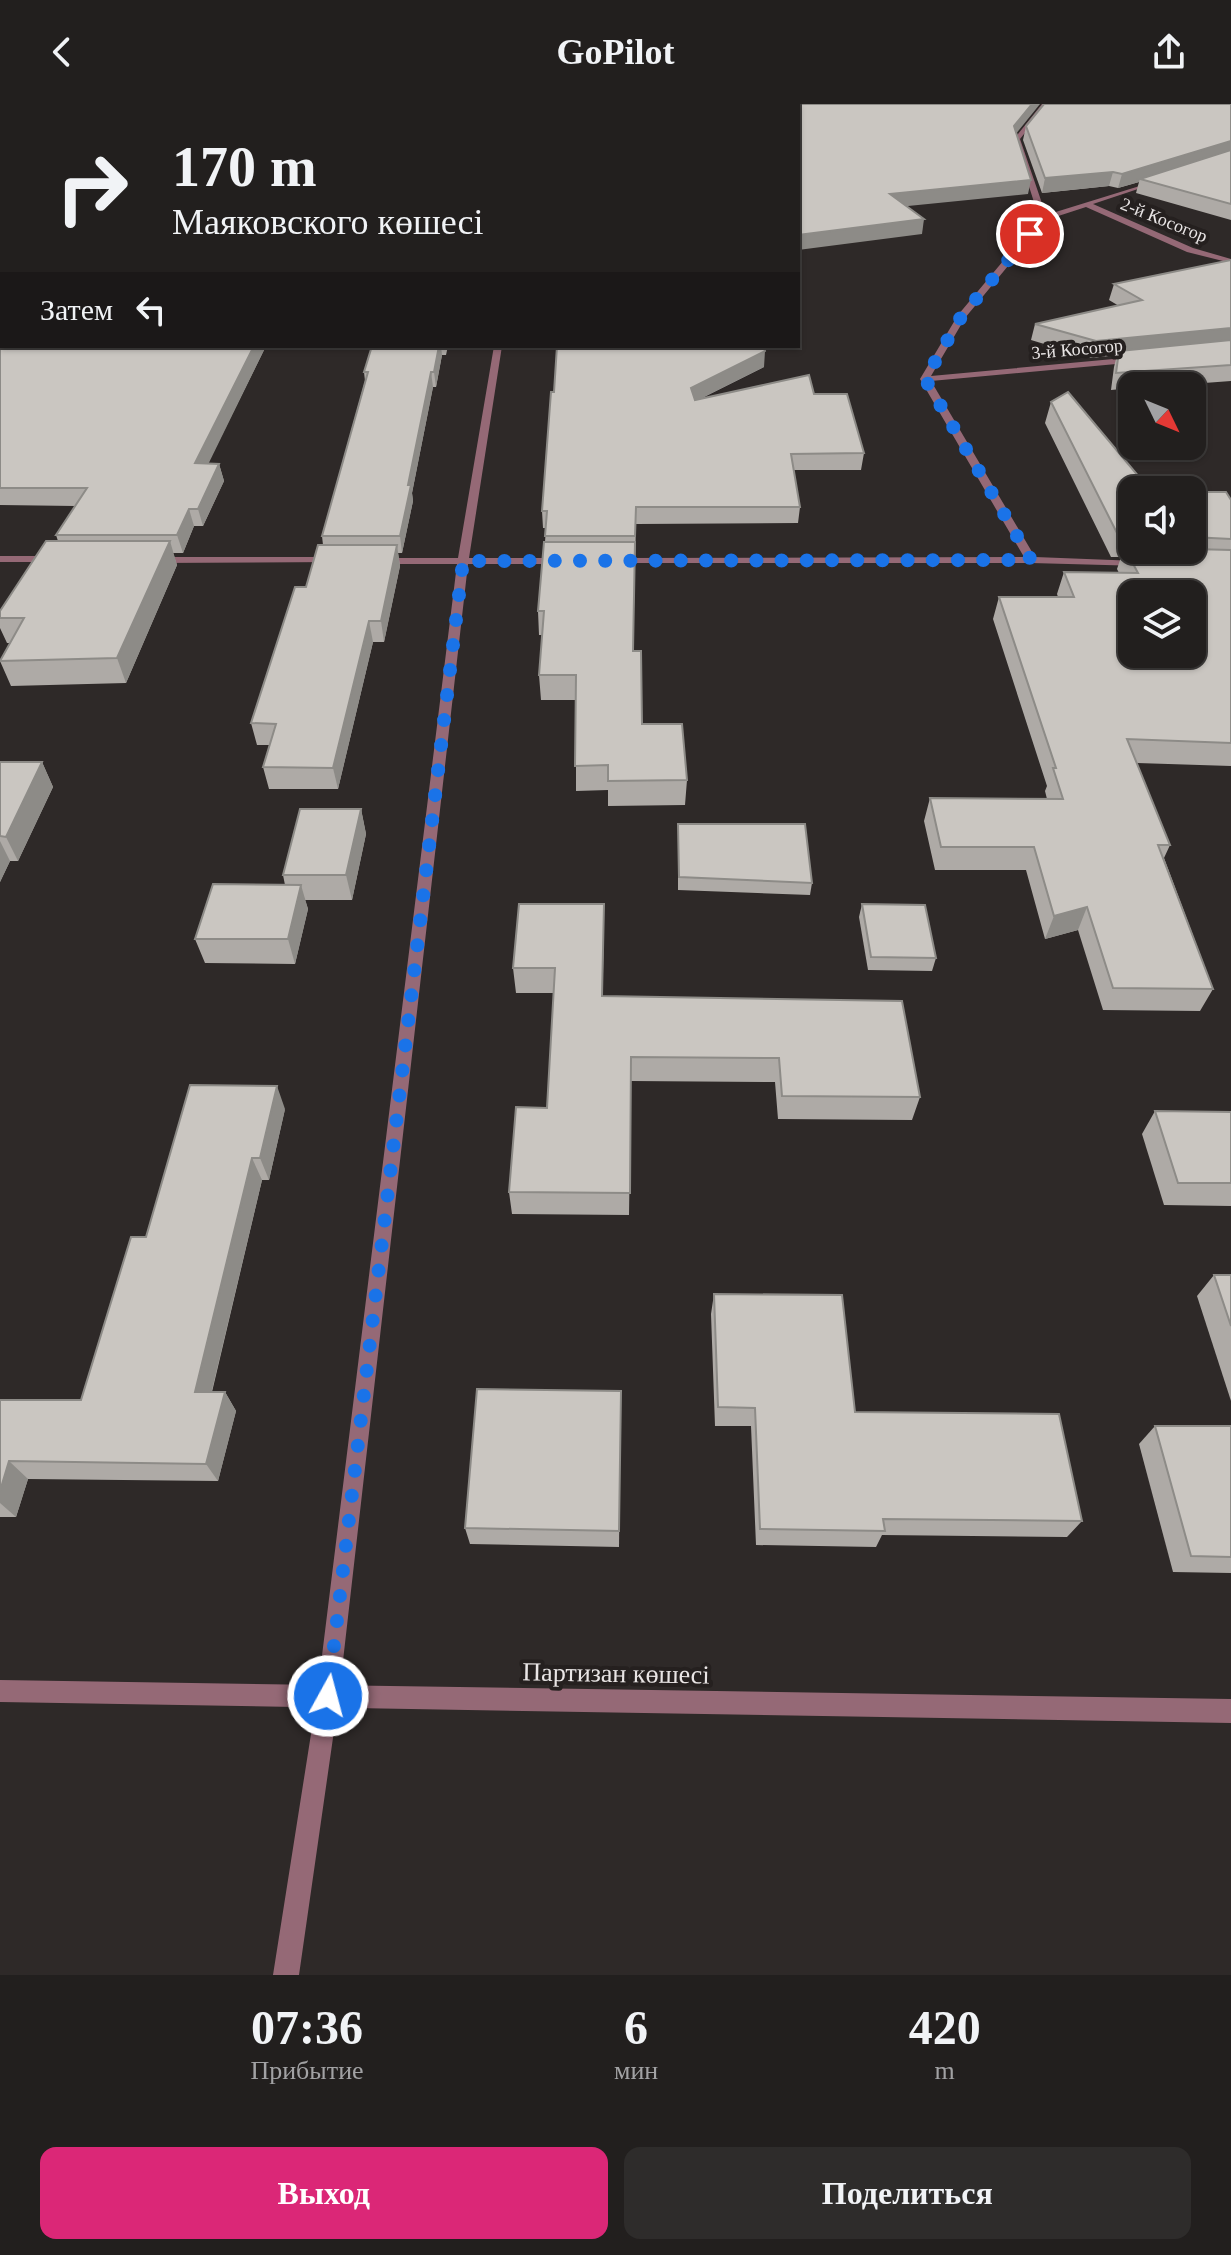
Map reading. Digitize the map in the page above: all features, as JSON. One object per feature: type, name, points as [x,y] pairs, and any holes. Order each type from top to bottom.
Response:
[{"type":"street","points":[[1043,218],[1017,139],[1045,104]]},
{"type":"street","points":[[1031,560],[925,379],[961,317],[1043,218],[1173,176]]},
{"type":"street","name":"2-й Косогор","points":[[1086,204],[1190,250],[1231,261]]},
{"type":"street","points":[[286,1975],[328,1696],[463,561],[498,348]]},
{"type":"street","name":"3-й Косогор","points":[[925,379],[1147,359]]},
{"type":"street","points":[[0,559],[64,559]]},
{"type":"street","points":[[144,560],[351,561]]},
{"type":"street","points":[[605,561],[1031,560],[1118,563]]},
{"type":"street","points":[[367,561],[574,561]]},
{"type":"street","name":"Партизан көшесі","points":[[0,1691],[1231,1711]]},
{"type":"building","points":[[800,104],[1032,104],[1014,126],[1031,180],[890,194],[924,219],[800,235]]},
{"type":"building","points":[[1044,104],[1231,104],[1231,141],[1122,174],[1113,172],[1045,178],[1026,126]]},
{"type":"building","points":[[1231,150],[1231,204],[1140,179]]},
{"type":"building","points":[[1231,260],[1231,328],[1096,341],[1035,324],[1142,300],[1114,284]]},
{"type":"building","points":[[1231,340],[1231,365],[1116,373],[1119,351]]},
{"type":"building","points":[[0,348],[253,348],[195,463],[219,464],[198,509],[189,509],[177,535],[56,535],[87,488],[0,488]]},
{"type":"building","points":[[371,348],[439,348],[434,372],[431,372],[400,536],[322,536],[368,372],[364,372]]},
{"type":"building","points":[[557,348],[764,348],[765,351],[691,388],[695,400],[809,375],[814,394],[847,394],[864,453],[791,454],[800,507],[636,507],[635,536],[545,536],[547,511],[542,511],[551,392],[554,392]]},
{"type":"building","points":[[1068,392],[1118,452],[1118,460],[1125,460],[1138,476],[1118,476],[1118,535],[1051,402]]},
{"type":"building","points":[[1206,492],[1226,492],[1231,500],[1231,539],[1206,538]]},
{"type":"building","points":[[46,541],[170,541],[117,658],[0,661],[24,618],[0,618],[0,611]]},
{"type":"building","points":[[544,542],[635,542],[633,651],[641,651],[642,724],[682,724],[687,780],[608,781],[608,765],[575,766],[576,675],[539,675],[544,611],[538,611]]},
{"type":"building","points":[[318,545],[397,545],[381,621],[369,621],[333,768],[263,767],[276,724],[251,723],[295,587],[306,587]]},
{"type":"building","points":[[1206,549],[1231,550],[1231,743],[1127,739],[1170,845],[1158,845],[1213,989],[1113,988],[1087,907],[1054,916],[1034,847],[941,847],[930,798],[1063,799],[1053,768],[1056,768],[999,597],[1074,597],[1064,572],[1138,573],[1133,564],[1206,564]]},
{"type":"building","points":[[0,762],[42,762],[6,837],[0,836]]},
{"type":"building","points":[[300,809],[361,809],[346,875],[283,875]]},
{"type":"building","points":[[678,824],[805,824],[812,883],[679,877]]},
{"type":"building","points":[[213,884],[301,885],[288,939],[195,939]]},
{"type":"building","points":[[519,904],[604,904],[602,996],[902,1001],[920,1097],[782,1096],[779,1058],[631,1057],[630,1193],[509,1192],[516,1107],[547,1108],[555,968],[513,968]]},
{"type":"building","points":[[862,904],[925,905],[936,958],[871,957]]},
{"type":"building","points":[[190,1085],[277,1086],[260,1158],[252,1158],[195,1392],[225,1392],[206,1464],[9,1461],[0,1491],[0,1400],[81,1400],[131,1237],[146,1237]]},
{"type":"building","points":[[1155,1111],[1231,1112],[1231,1183],[1178,1183]]},
{"type":"building","points":[[1214,1275],[1231,1275],[1231,1326]]},
{"type":"building","points":[[714,1294],[842,1295],[855,1412],[1059,1414],[1082,1521],[883,1519],[885,1531],[760,1529],[755,1408],[718,1407]]},
{"type":"building","points":[[477,1389],[621,1391],[619,1531],[465,1528]]},
{"type":"building","points":[[1155,1426],[1231,1426],[1231,1557],[1191,1556]]},
{"type":"route","points":[[328,1696],[463,561],[1031,560],[925,379],[961,317],[1030,234]]}]
